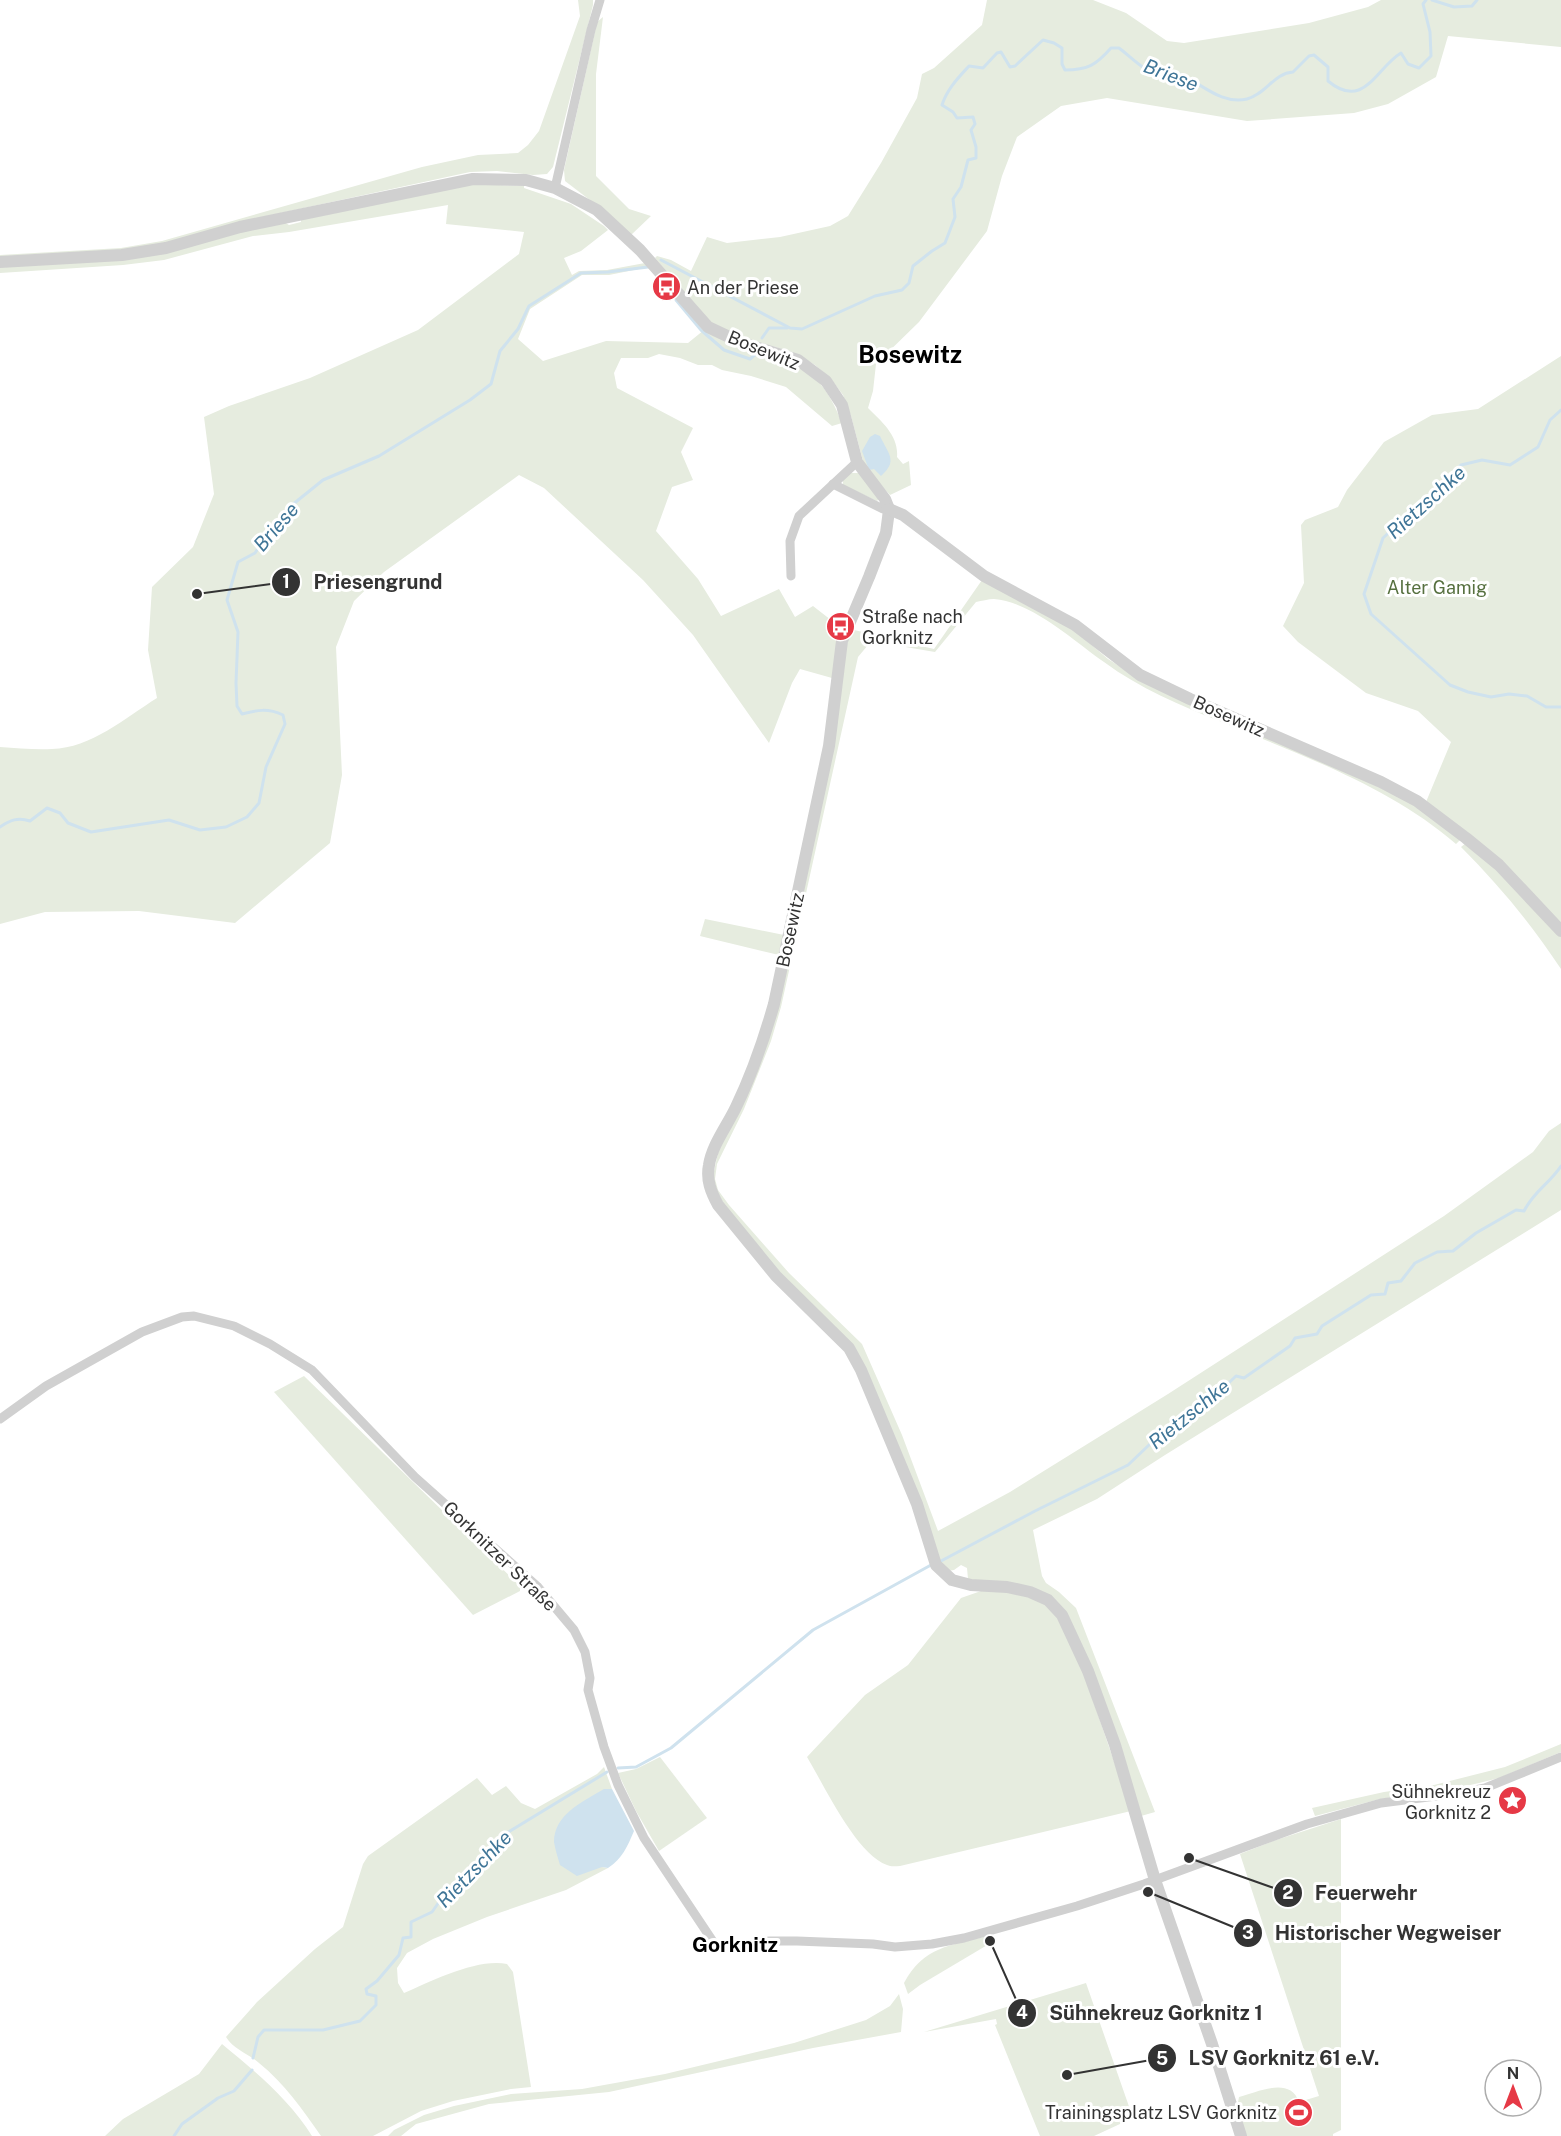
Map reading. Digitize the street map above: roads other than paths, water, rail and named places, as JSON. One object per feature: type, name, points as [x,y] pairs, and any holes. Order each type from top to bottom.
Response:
[{"type":"street","points":[[555,188],[600,0]]},
{"type":"street","name":"Bosewitz","points":[[0,262],[122,255],[166,248],[240,227],[473,179],[526,180],[555,188],[597,210],[619,229],[708,327],[742,343],[798,360],[826,381],[842,405],[857,462],[885,498],[889,509],[885,533],[842,641],[829,746],[774,1004],[764,1037],[736,1106],[713,1151],[708,1172],[711,1191],[718,1204],[776,1276],[849,1348],[861,1370],[917,1504],[936,1565],[952,1580],[970,1585],[1007,1587],[1030,1592],[1048,1600],[1062,1615],[1092,1682],[1115,1745],[1155,1880]]},
{"type":"street","points":[[791,576],[790,541],[799,516],[857,462]]},
{"type":"street","name":"Bosewitz","points":[[833,484],[883,509],[903,515],[984,576],[1075,625],[1140,675],[1381,782],[1417,801],[1467,838],[1498,866],[1561,931]]},
{"type":"street","name":"Gorknitzer Straße","points":[[0,1419],[46,1386],[142,1332],[169,1320],[194,1316],[234,1326],[270,1344],[312,1370],[416,1477],[537,1586],[574,1630],[585,1653],[590,1678],[588,1690],[612,1770],[644,1838],[714,1943],[724,1947],[769,1941],[873,1944],[895,1947],[932,1944],[964,1938],[1155,1880],[1307,1824],[1381,1803],[1485,1788],[1561,1757]]},
{"type":"street","points":[[1155,1880],[1212,2044],[1241,2136]]},
{"type":"water","points":[[875,434],[880,436],[891,462],[881,476],[874,469],[869,470],[862,451],[870,437]]},
{"type":"water","points":[[604,1789],[612,1789],[634,1831],[624,1852],[608,1868],[602,1867],[577,1876],[560,1865],[554,1842],[555,1832],[571,1810]]},
{"type":"waterway","name":"Briese","points":[[661,260],[790,328],[802,329],[875,296],[902,290],[909,283],[913,266],[945,243],[955,217],[953,199],[961,187],[968,160],[976,158],[976,147],[971,130],[975,124],[973,117],[957,118],[953,112],[942,105],[950,89],[969,66],[983,68],[997,53],[1001,52],[1010,67],[1015,66],[1043,40],[1062,48],[1062,64],[1065,70],[1080,69],[1091,65],[1101,59],[1111,48],[1119,48],[1147,69],[1180,74],[1217,95],[1236,100],[1247,99],[1260,93],[1280,76],[1293,72],[1309,56],[1314,55],[1328,67],[1328,81],[1340,89],[1351,91],[1369,84],[1401,53],[1408,64],[1419,68],[1431,56],[1430,32],[1423,4],[1426,0]]},
{"type":"waterway","name":"Briese","points":[[1432,0],[1454,7],[1472,6],[1477,0]]},
{"type":"waterway","name":"Briese","points":[[0,827],[14,820],[30,821],[47,808],[60,813],[68,823],[91,832],[169,820],[200,830],[226,827],[247,817],[259,803],[266,767],[285,724],[283,715],[278,713],[262,710],[242,714],[237,706],[238,632],[227,600],[238,562],[255,553],[292,505],[323,480],[379,456],[470,400],[491,384],[500,351],[518,329],[529,306],[581,273],[648,267]]},
{"type":"waterway","name":"Briese","points":[[676,300],[701,330],[724,350],[750,359],[757,353]]},
{"type":"waterway","name":"Briese","points":[[762,338],[769,328],[787,328]]},
{"type":"waterway","name":"Rietzschke","points":[[1561,410],[1550,420],[1538,447],[1510,465],[1482,460],[1461,465],[1383,538],[1364,594],[1371,614],[1450,685],[1491,697],[1509,694],[1527,696],[1546,707],[1561,707]]},
{"type":"waterway","name":"Rietzschke","points":[[941,1561],[1128,1465],[1170,1425],[1211,1400],[1236,1376],[1244,1378],[1290,1346],[1295,1338],[1317,1334],[1322,1326],[1371,1295],[1385,1294],[1388,1283],[1401,1281],[1415,1263],[1437,1252],[1453,1251],[1476,1233],[1516,1210],[1524,1211],[1532,1198],[1561,1166]]},
{"type":"waterway","name":"Rietzschke","points":[[618,1768],[636,1767],[671,1748],[813,1630],[931,1565]]},
{"type":"waterway","name":"Rietzschke","points":[[253,2058],[258,2037],[264,2030],[323,2030],[360,2021],[376,2005],[376,1996],[367,1994],[366,1989],[377,1981],[399,1955],[403,1938],[411,1937],[411,1922],[432,1912],[439,1902],[455,1891],[480,1860],[494,1855],[502,1836],[607,1772]]},
{"type":"waterway","name":"Rietzschke","points":[[174,2136],[182,2124],[218,2098],[234,2091],[252,2070]]},
{"type":"place","name":"An der Priese","points":[[666,287]]},
{"type":"place","name":"Priesengrund","points":[[197,594]]},
{"type":"place","name":"Straße nach Gorknitz","points":[[841,626]]},
{"type":"place","name":"Sühnekreuz Gorknitz 2","points":[[1512,1801]]},
{"type":"place","name":"Feuerwehr","points":[[1189,1858]]},
{"type":"place","name":"Historischer Wegweiser","points":[[1148,1892]]},
{"type":"place","name":"Sühnekreuz Gorknitz 1","points":[[990,1941]]},
{"type":"place","name":"LSV Gorknitz 61 e.V.","points":[[1067,2075]]},
{"type":"place","name":"Trainingsplatz LSV Gorknitz","points":[[1298,2112]]},
{"type":"district","name":"Bosewitz","points":[[910,354]]},
{"type":"district","name":"Gorknitz","points":[[735,1944]]},
{"type":"park label","name":"Alter Gamig","points":[[1437,587]]}]
